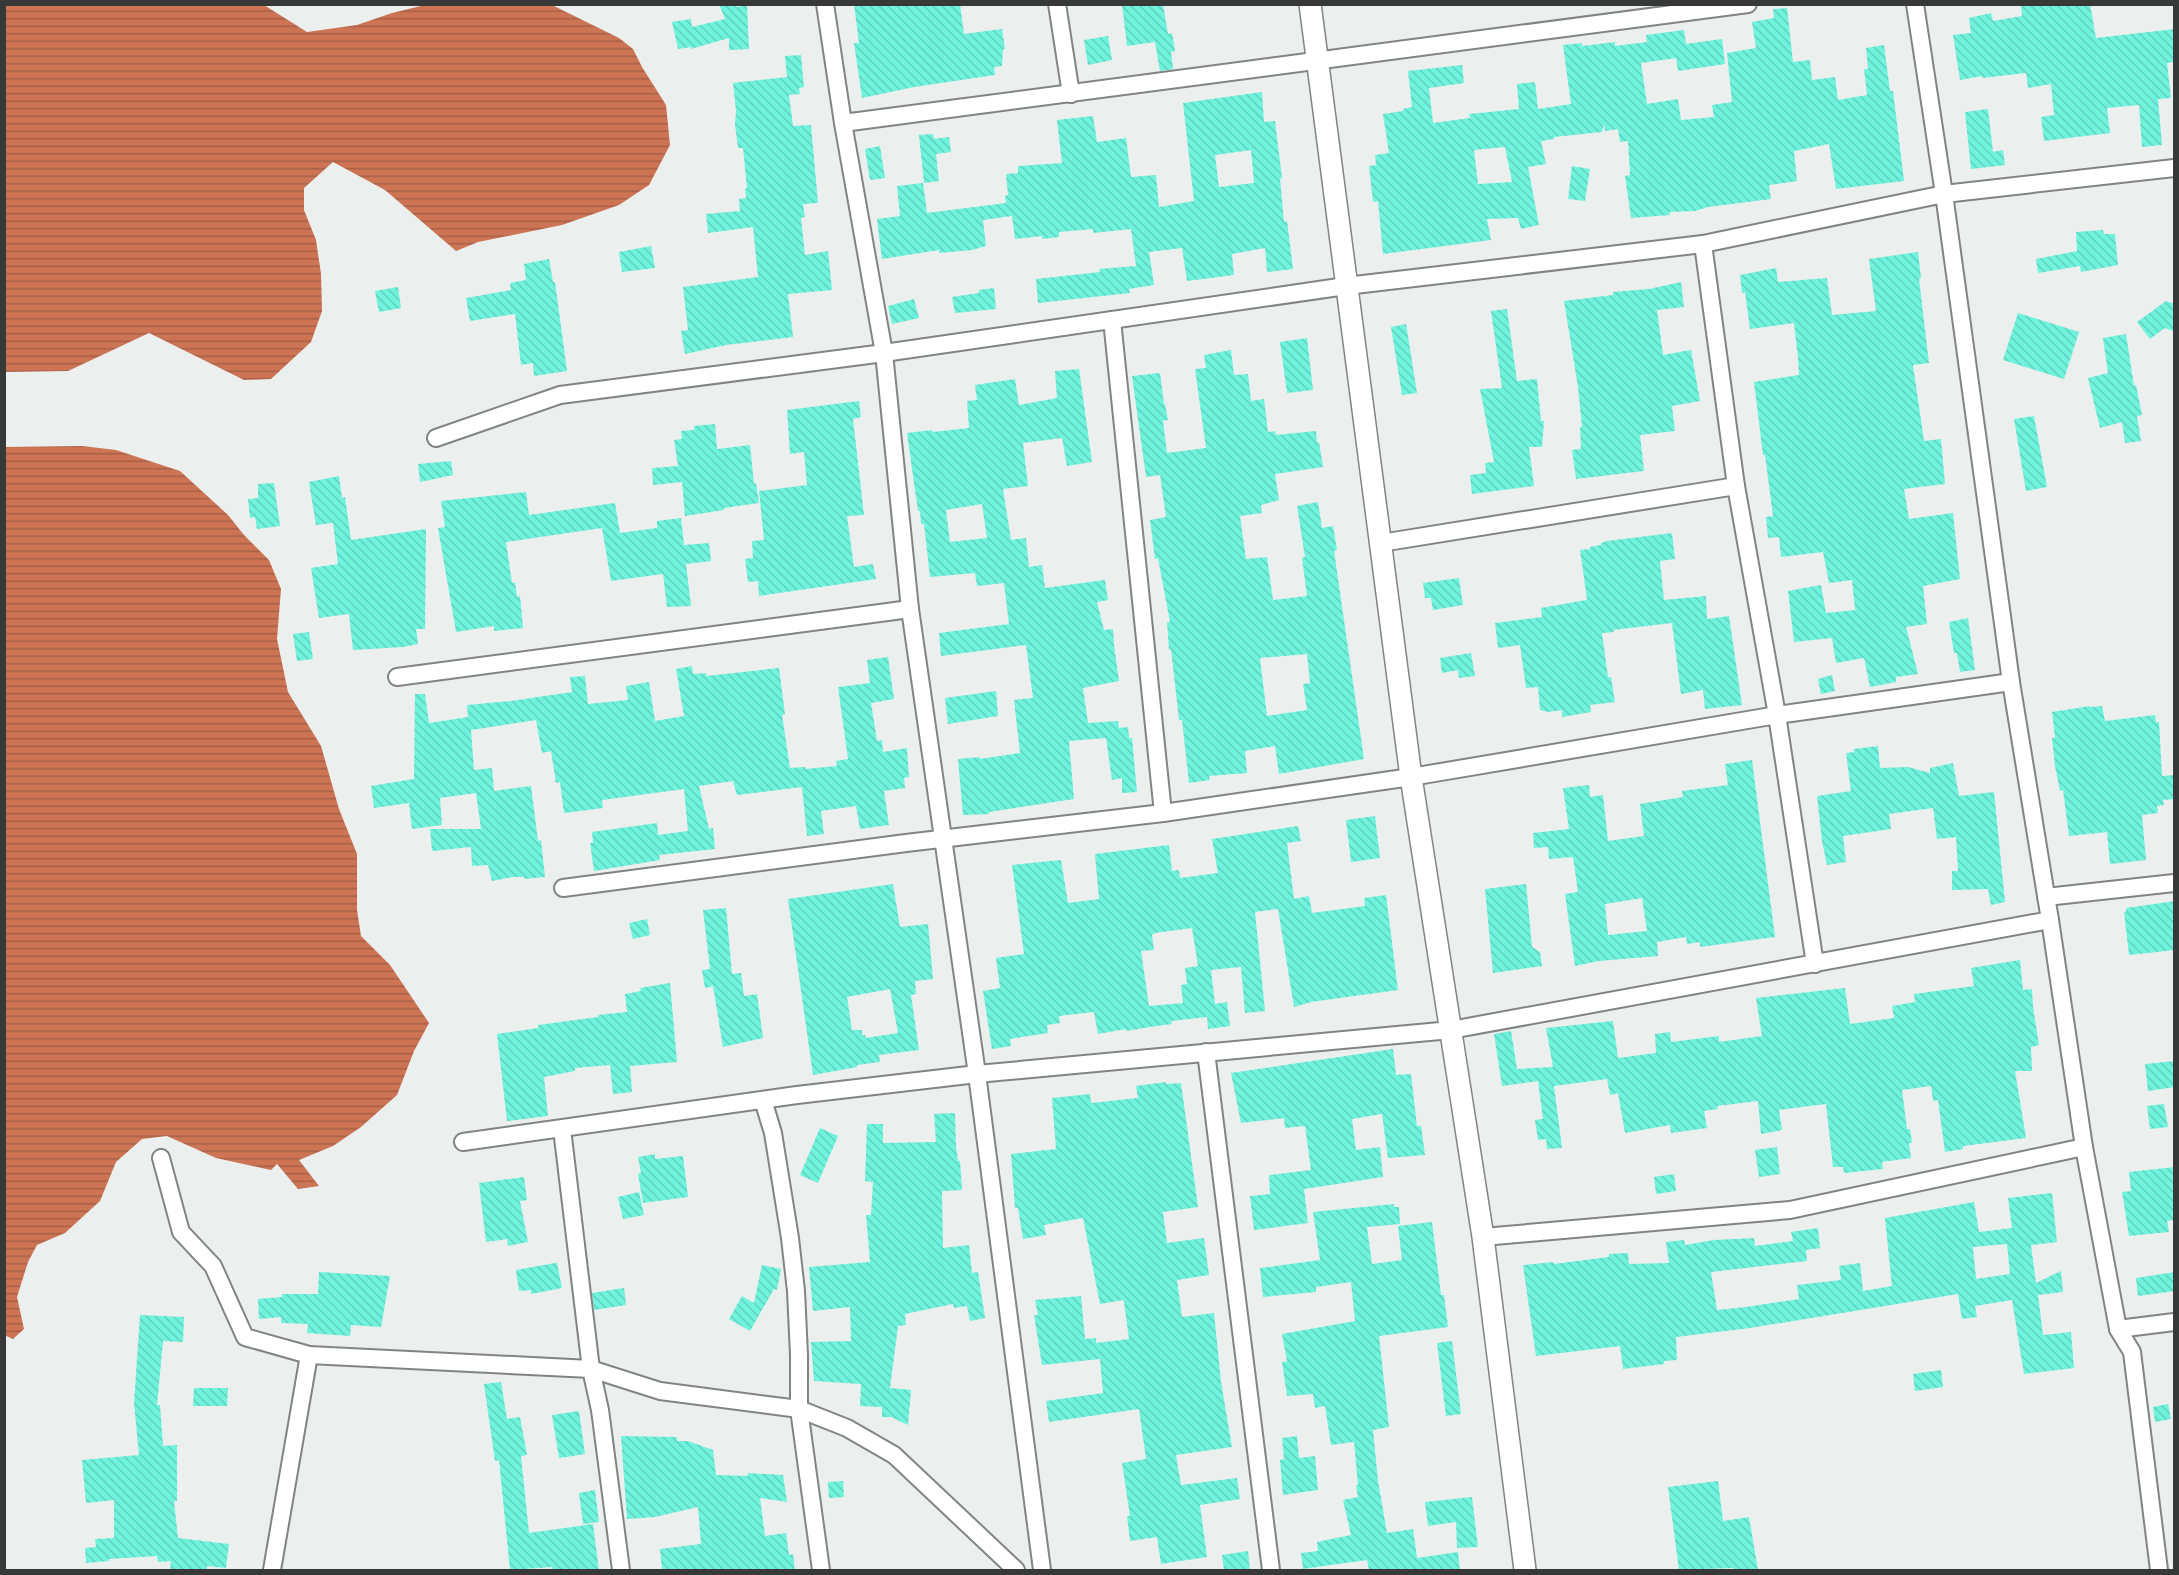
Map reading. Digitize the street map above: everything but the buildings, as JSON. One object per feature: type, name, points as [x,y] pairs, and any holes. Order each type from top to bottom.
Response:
[{"type":"street","points":[[825,4],[843,123],[884,353],[910,609],[977,1074],[1042,1570]]},
{"type":"street","points":[[1057,4],[1071,94]]},
{"type":"street","points":[[1310,4],[1411,777],[1483,1237],[1525,1570]]},
{"type":"street","points":[[843,123],[1748,4]]},
{"type":"street","points":[[1915,4],[1944,194],[2011,682],[2084,1147],[2118,1329],[2132,1352],[2159,1570]]},
{"type":"street","points":[[436,438],[560,395],[884,353],[1346,286],[1703,244],[1944,194],[2175,168]]},
{"type":"street","points":[[1703,244],[1736,486],[1777,715],[1815,964]]},
{"type":"street","points":[[1112,320],[1163,813]]},
{"type":"street","points":[[1381,543],[1736,486]]},
{"type":"street","points":[[397,677],[910,609]]},
{"type":"street","points":[[563,888],[1163,813],[1411,777],[1777,715],[2011,682]]},
{"type":"street","points":[[2046,897],[2175,883]]},
{"type":"street","points":[[463,1142],[763,1100],[977,1074],[1451,1030],[2050,920]]},
{"type":"street","points":[[1206,1053],[1271,1570]]},
{"type":"street","points":[[763,1100],[773,1133],[790,1238],[796,1291],[799,1409],[821,1570]]},
{"type":"street","points":[[562,1129],[591,1369],[600,1410],[621,1570]]},
{"type":"street","points":[[1483,1237],[1790,1210],[2084,1147]]},
{"type":"street","points":[[161,1158],[181,1232],[213,1266],[245,1336],[309,1355],[591,1369],[660,1391],[799,1409],[847,1428],[894,1455],[1016,1570]]},
{"type":"street","points":[[2118,1329],[2175,1322]]},
{"type":"street","points":[[272,1570],[309,1355]]},
{"type":"shaded area","points":[[5,4],[264,5],[307,32],[357,25],[425,5],[552,5],[619,38],[633,49],[666,105],[670,145],[649,185],[619,205],[562,225],[478,242],[456,251],[385,190],[333,162],[304,188],[304,210],[316,240],[321,274],[322,311],[311,342],[271,379],[244,380],[149,333],[68,371],[5,372]]},
{"type":"shaded area","points":[[82,446],[116,450],[180,471],[228,515],[269,560],[281,589],[277,639],[288,692],[321,746],[339,809],[357,854],[357,910],[361,936],[390,965],[429,1023],[414,1051],[397,1095],[361,1127],[333,1146],[299,1160],[319,1186],[298,1189],[277,1164],[271,1170],[216,1158],[167,1136],[142,1139],[116,1162],[100,1201],[65,1233],[37,1245],[28,1262],[17,1297],[24,1329],[13,1339],[4,1335],[5,447]]}]
